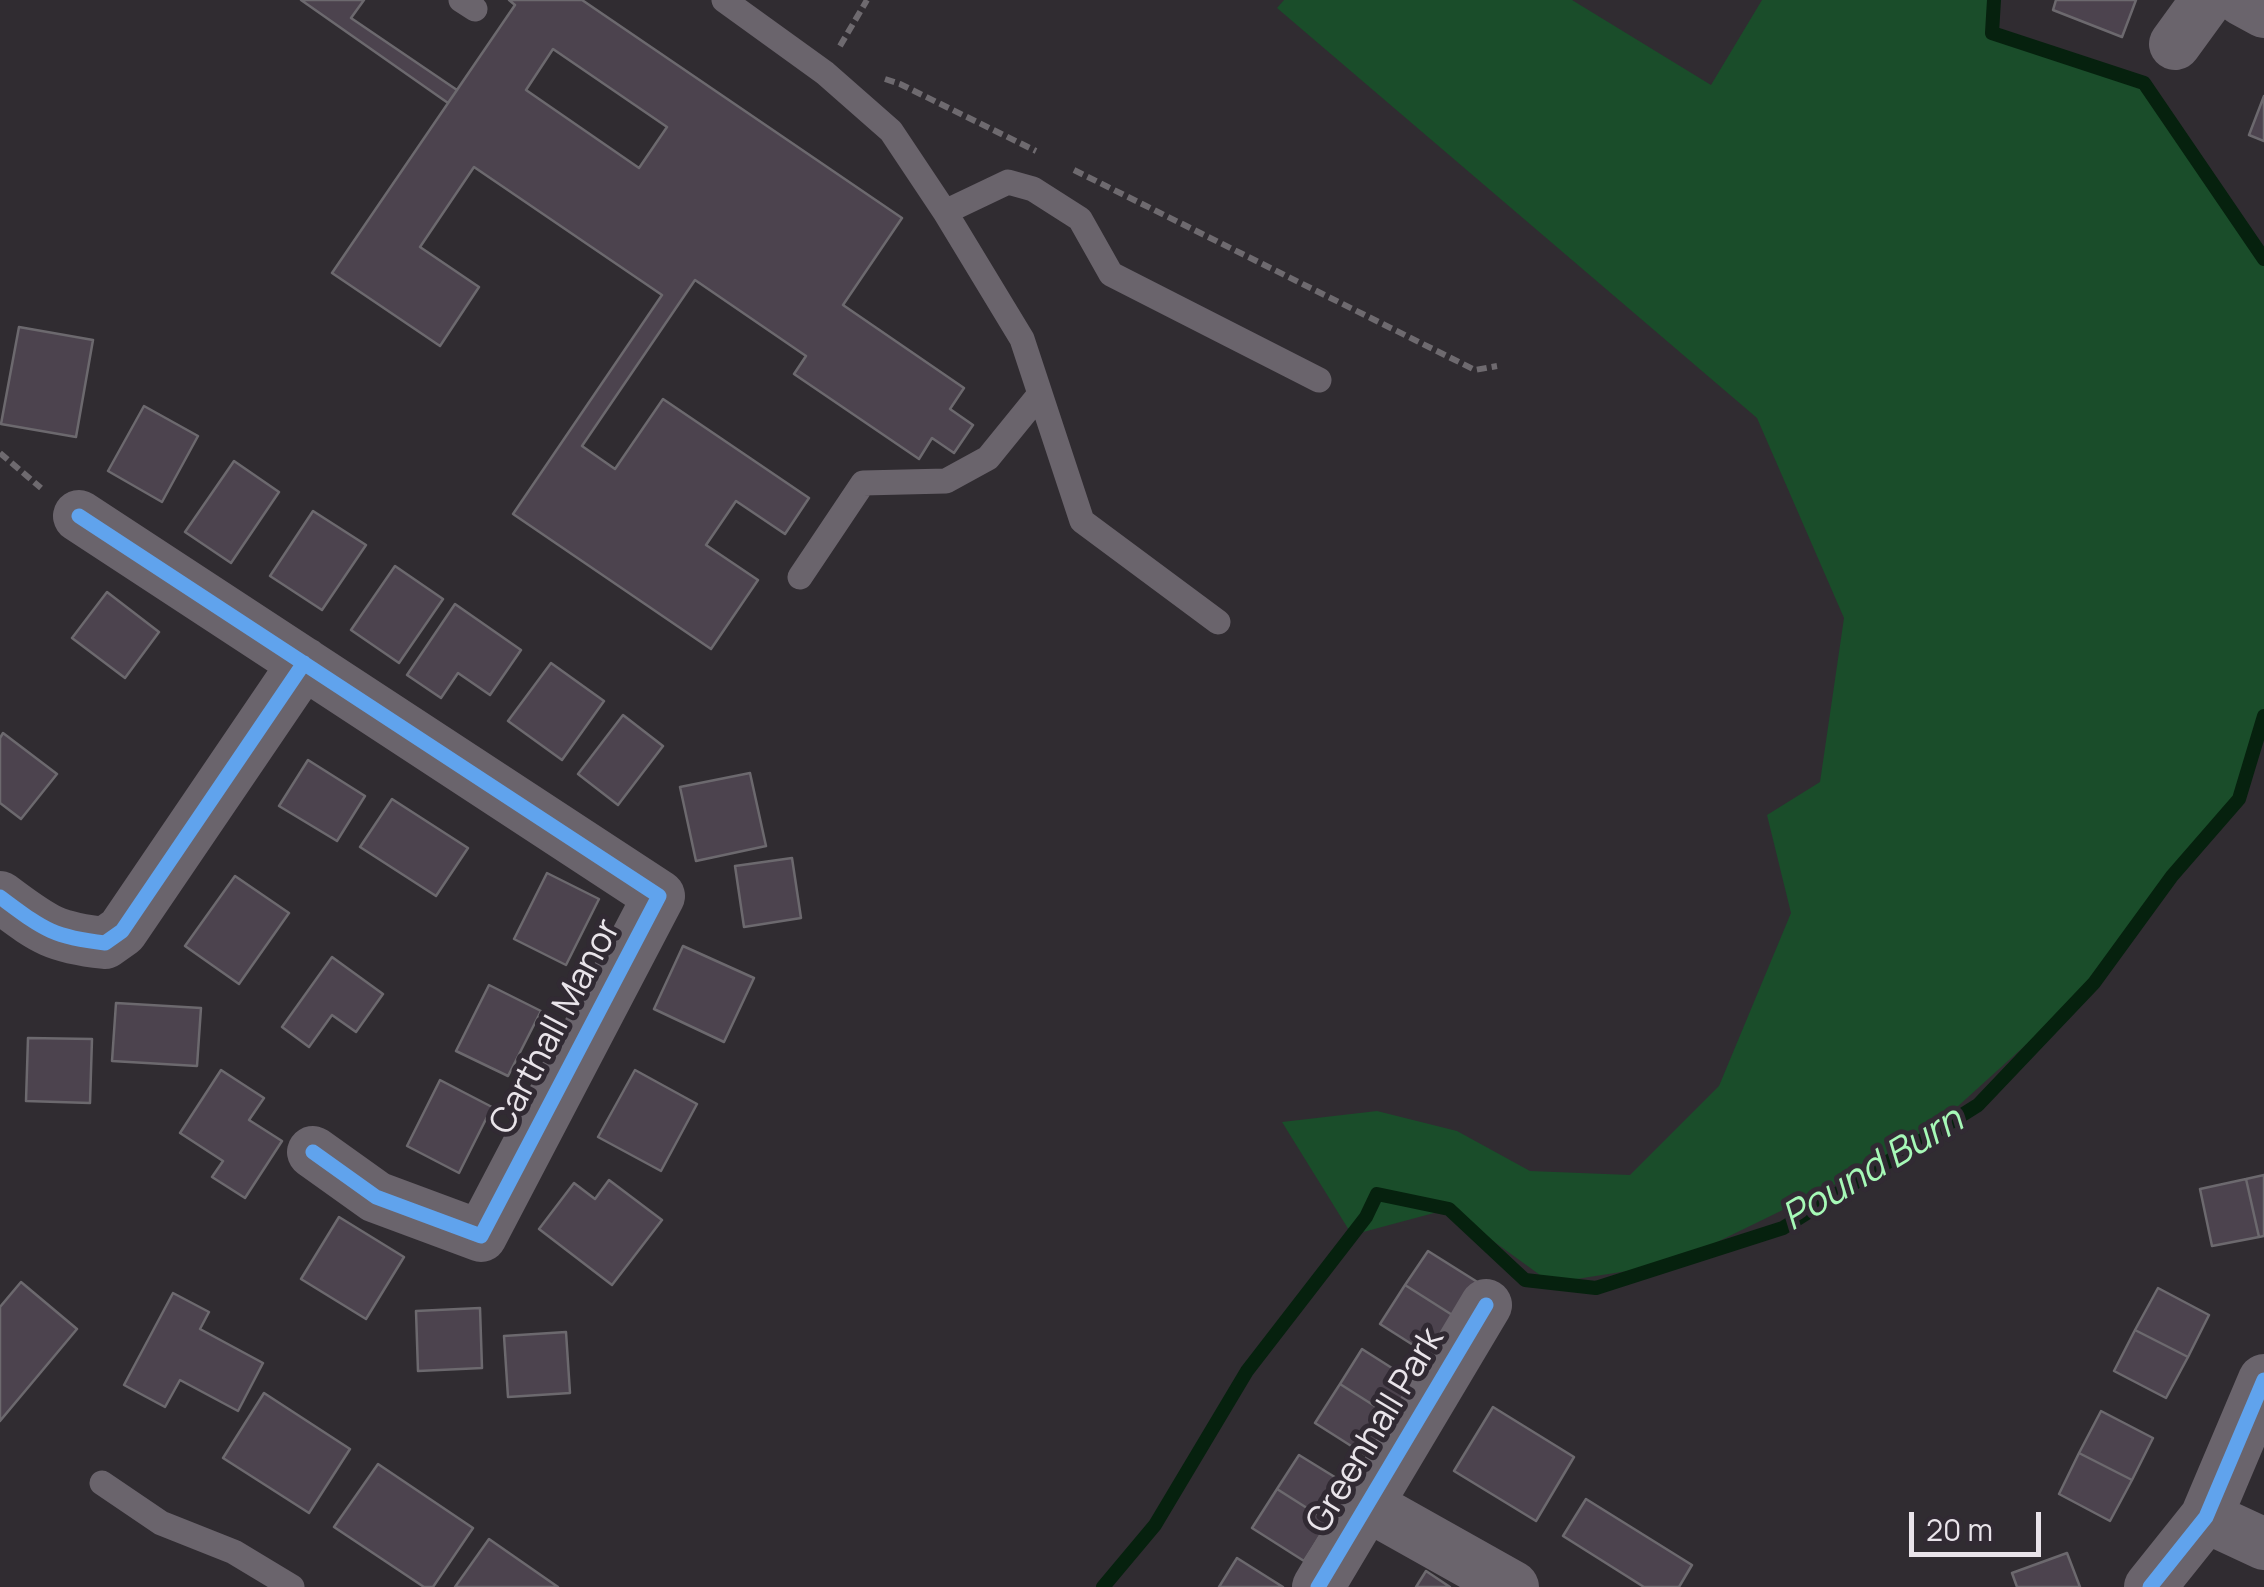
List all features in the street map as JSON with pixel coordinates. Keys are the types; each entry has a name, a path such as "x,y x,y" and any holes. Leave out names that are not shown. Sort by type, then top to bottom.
{"street":[{"path":"2175,44 2208,0"},
{"path":"2242,0 2264,12"},
{"name":"Carthall Manor","path":"79,516 659,896 482,1236 376,1197 313,1152"},
{"path":"0,897 42,928 64,938 105,943 122,932 304,663"},
{"name":"Greenhall Park","path":"1318,1587 1486,1306"},
{"path":"2150,1587 2206,1517 2264,1380"},
{"path":"1366,1505 1513,1587"},
{"path":"2206,1517 2264,1544"}],"lane":[{"path":"724,0 824,73 891,132 946,212 1022,339 1082,521 1218,622"},
{"path":"946,212 1008,182 1033,189 1080,219 1112,274 1318,380"},
{"path":"800,578 863,484 946,481 988,458 1040,394"},
{"path":"102,1483 161,1523 234,1552 292,1587"}],"path":[{"path":"849,30 868,0"},
{"path":"860,104 876,84 887,79 1040,153"},
{"path":"1057,162 1475,370 1497,366"}],"green space":[{"path":"1284,0 1572,0 1711,85 1762,0 1994,0 1992,34 2144,83 2264,256 2264,716 2239,799 2094,983 1914,1146 1672,1264 1551,1283 1449,1209 1352,1235 1282,1122 1377,1111 1457,1131 1530,1171 1630,1175 1719,1086 1791,913 1767,815 1820,782 1844,618 1757,418 1277,8"}],"building":[{"path":"301,0 364,0 351,18 457,90 448,103"},
{"path":"509,0 582,0 902,218 843,305 964,388 950,409 973,425 954,453 932,438 919,459 794,374 806,356 695,280 582,446 615,469 663,399 809,498 785,534 736,501 706,545 758,580 711,649 513,514 662,295 474,167 420,247 479,287 440,346 332,273 515,5","holes":["553,49 667,127 639,168 526,90"]},
{"path":"2056,0 2136,0 2122,37 2053,10"},
{"path":"2264,96 2264,141 2249,135"},
{"path":"19,327 93,340 76,437 1,424"},
{"path":"144,406 198,436 162,502 108,471"},
{"path":"234,461 279,492 231,563 185,532"},
{"path":"313,511 366,545 322,610 270,576"},
{"path":"395,566 443,599 399,663 351,630"},
{"path":"107,592 159,632 125,678 72,638"},
{"path":"455,604 521,650 490,695 458,673 441,698 407,675"},
{"path":"551,663 604,701 562,760 508,721"},
{"path":"623,715 663,746 618,805 578,774"},
{"path":"3,733 57,774 21,819 0,803"},
{"path":"308,760 365,796 337,841 279,806"},
{"path":"750,773 766,846 696,861 680,787"},
{"path":"392,799 468,848 436,896 360,847"},
{"path":"792,858 801,918 744,927 735,866"},
{"path":"547,873 599,899 566,965 514,939"},
{"path":"235,876 289,913 239,984 185,946"},
{"path":"683,946 754,978 724,1042 654,1009"},
{"path":"332,957 383,994 356,1032 332,1015 309,1047 282,1027"},
{"path":"489,985 541,1011 508,1076 456,1051"},
{"path":"116,1003 201,1008 197,1066 112,1061"},
{"path":"28,1038 92,1039 90,1103 26,1101"},
{"path":"221,1070 264,1098 249,1120 282,1141 245,1198 212,1177 223,1161 180,1133"},
{"path":"635,1070 697,1104 661,1171 598,1137"},
{"path":"440,1080 492,1107 459,1173 407,1146"},
{"path":"2264,1175 2264,1236 2259,1237 2246,1179"},
{"path":"2246,1179 2259,1237 2212,1246 2200,1189"},
{"path":"609,1180 662,1220 612,1285 539,1229 574,1183 595,1199"},
{"path":"339,1217 404,1257 366,1319 301,1279"},
{"path":"1428,1251 1479,1283 1457,1318 1405,1285"},
{"path":"21,1282 77,1329 0,1421 0,1307"},
{"path":"1405,1285 1457,1318 1432,1357 1380,1324"},
{"path":"2158,1288 2209,1315 2188,1357 2135,1330"},
{"path":"173,1293 209,1312 200,1329 263,1363 238,1411 180,1380 165,1407 124,1385"},
{"path":"480,1308 482,1368 418,1371 416,1311"},
{"path":"2135,1330 2188,1357 2166,1398 2114,1371"},
{"path":"566,1332 570,1393 508,1397 504,1336"},
{"path":"1362,1349 1414,1382 1392,1417 1340,1384"},
{"path":"1340,1384 1392,1417 1367,1456 1315,1423"},
{"path":"264,1393 350,1449 309,1513 223,1458"},
{"path":"1493,1407 1574,1457 1536,1521 1454,1471"},
{"path":"2101,1411 2153,1438 2132,1480 2079,1453"},
{"path":"2079,1453 2132,1480 2110,1521 2059,1494"},
{"path":"1299,1455 1351,1487 1329,1522 1277,1489"},
{"path":"378,1464 473,1528 433,1587 424,1587 334,1527"},
{"path":"1277,1489 1329,1522 1304,1561 1252,1528"},
{"path":"1586,1499 1692,1565 1679,1587 1644,1587 1563,1536"},
{"path":"489,1539 558,1587 455,1587"},
{"path":"2067,1553 2080,1587 2017,1587 2012,1573"},
{"path":"1237,1558 1283,1587 1219,1587"},
{"path":"1426,1571 1450,1587 1416,1587"}],"waterway":[{"name":"Pound Burn","path":"1994,0 1992,33 2144,83 2264,259"},
{"name":"Pound Burn","path":"1103,1587 1155,1525 1247,1371 1366,1217 1377,1194 1449,1209 1525,1280 1596,1288 1783,1228 1978,1105 2094,983 2172,876 2239,799 2264,716"}],"cycle path":[{"path":"79,516 659,896 481,1236 376,1197 313,1152"},
{"path":"0,897 37,924 72,938 105,943 122,931 304,663"},
{"path":"1318,1587 1486,1305"},
{"path":"2150,1587 2206,1517 2264,1380"}]}
